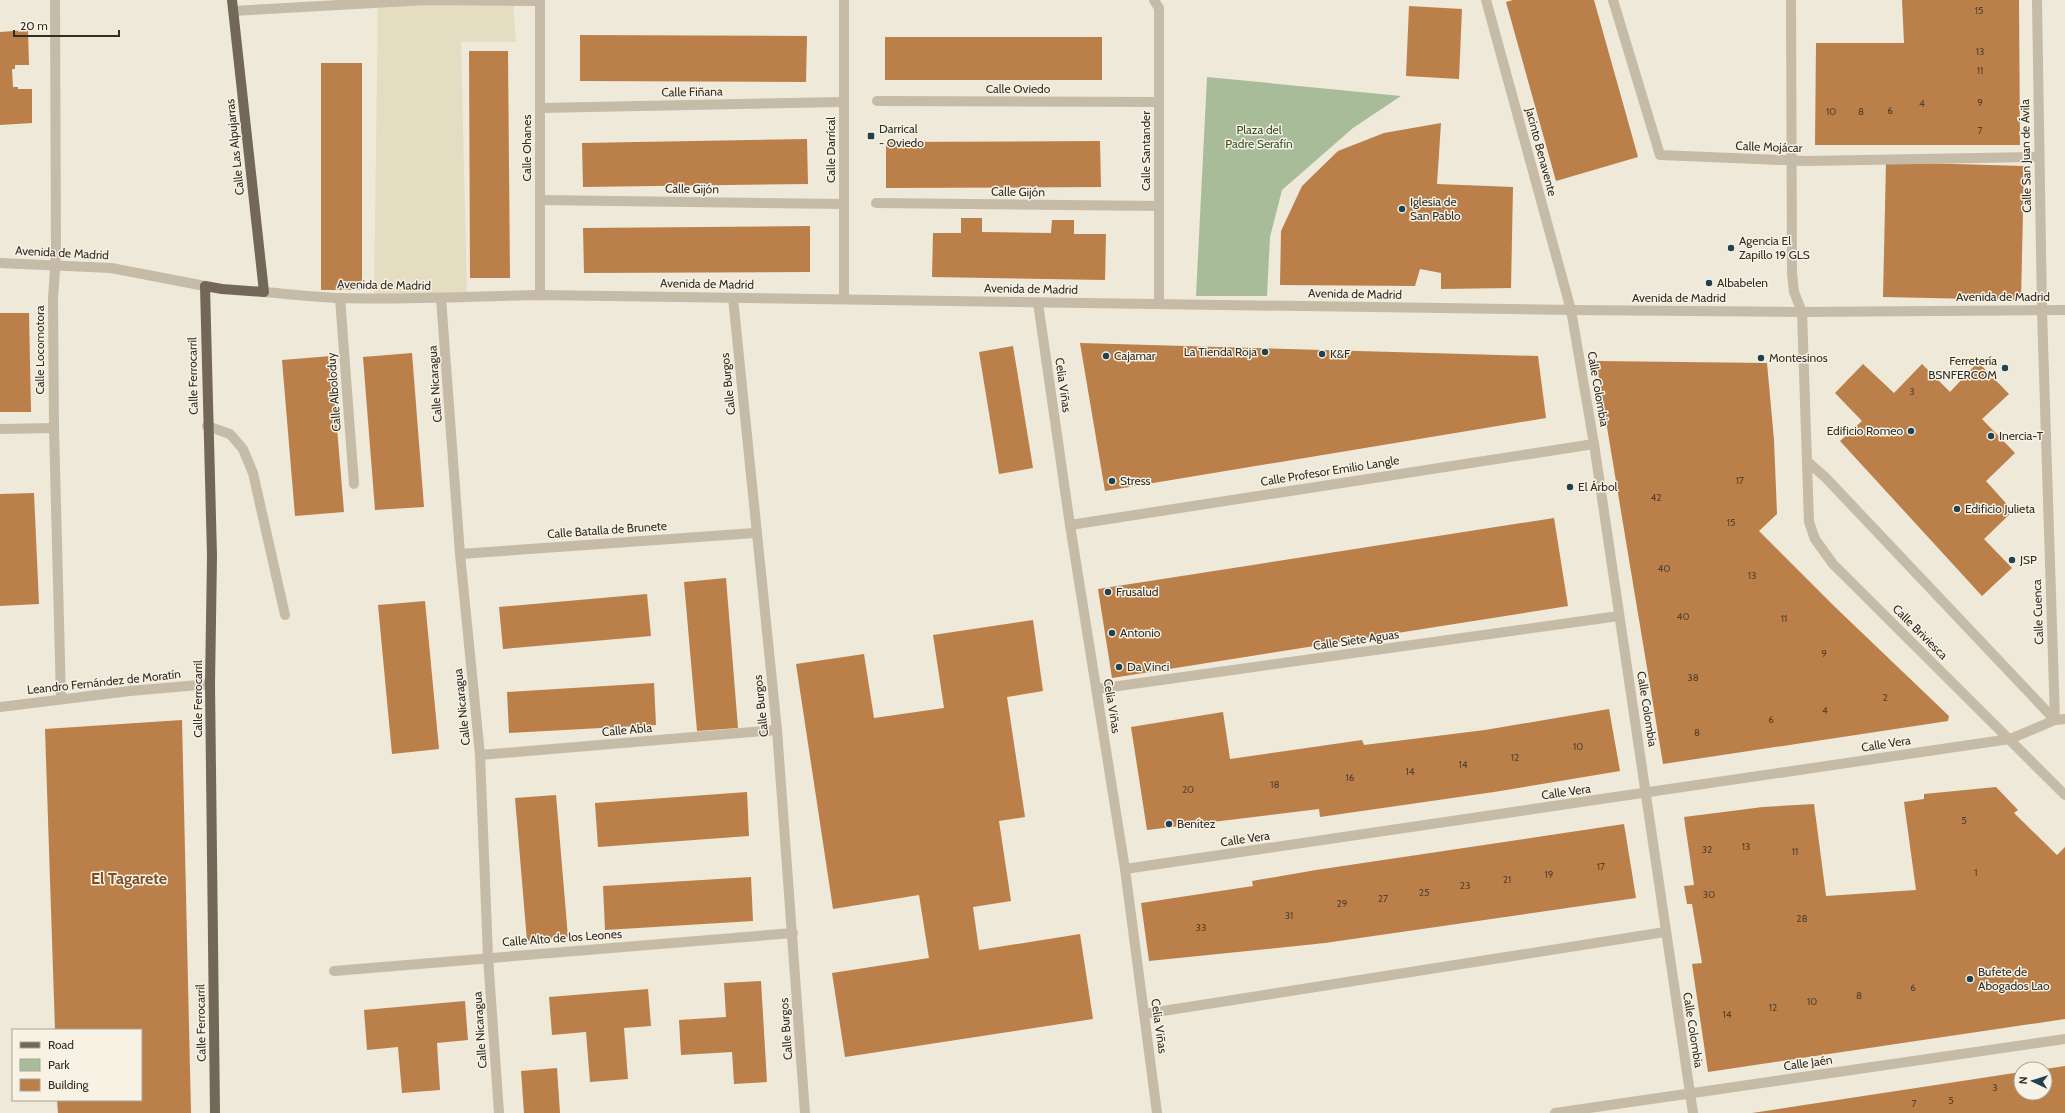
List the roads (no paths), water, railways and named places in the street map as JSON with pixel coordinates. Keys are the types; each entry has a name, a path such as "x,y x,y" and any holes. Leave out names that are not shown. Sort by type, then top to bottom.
{"main road":[{"name":"Calle Las Alpujarras","path":"232,0 264,292"},
{"name":"Avenida de Madrid","path":"204,286 264,292"},
{"name":"Calle Ferrocarril","path":"204,286 212,556 210,684 215,1113"}],"street":[{"name":"Calle Locomotora","path":"55,0 55,266 53,299 54,428 61,699"},
{"path":"233,11 427,0 540,0"},
{"name":"Calle Ohanes","path":"540,0 540,295"},
{"name":"Calle Darrícal","path":"844,0 844,300"},
{"name":"Calle Santander","path":"1154,0 1159,8 1159,304"},
{"name":"Jacinto Benavente","path":"1486,0 1571,310"},
{"name":"Calle Mojácar","path":"1612,0 1660,155 1791,160 2039,157"},
{"name":"Calle Briviesca","path":"1791,0 1792,274 1794,292 1802,312 1810,529 1820,548 1833,564 2065,795"},
{"name":"Calle San Juan de Ávila","path":"2038,0 2042,311"},
{"name":"Calle Oviedo","path":"876,101 1159,102"},
{"name":"Calle Fiñana","path":"540,108 844,102"},
{"name":"Calle Gijón","path":"540,200 844,204"},
{"name":"Calle Gijón","path":"876,203 1159,206"},
{"name":"Avenida de Madrid","path":"0,264 111,268 204,286"},
{"name":"Avenida de Madrid","path":"264,292 340,298 441,298 467,296 540,295 1571,310 1802,312 2065,310"},
{"name":"Calle Alboloduy","path":"340,298 354,484"},
{"name":"Calle Nicaragua","path":"441,298 460,554 480,755 488,957 500,1113"},
{"name":"Calle Burgos","path":"733,298 777,730 805,1113"},
{"name":"Celia Viñas","path":"1038,303 1070,525 1125,869 1157,1113"},
{"name":"Calle Colombia","path":"1571,310 1594,444 1647,794 1665,932 1693,1113"},
{"name":"Calle Cuenca","path":"2042,311 2060,719"},
{"path":"207,426 230,434 243,449 253,473 285,615"},
{"path":"0,429 54,428"},
{"name":"Calle Profesor Emilio Langle","path":"1070,525 1594,444"},
{"path":"1808,462 1826,478 2060,719 2010,739"},
{"name":"Calle Batalla de Brunete","path":"460,554 756,533"},
{"name":"Calle Siete Aguas","path":"1096,689 1619,616"},
{"name":"Leandro Fernández de Moratín","path":"0,707 61,699 210,684"},
{"name":"Calle Abla","path":"480,755 777,730"},
{"name":"Calle Vera","path":"1125,869 1647,794 2010,739"},
{"path":"1144,1014 1665,932"},
{"name":"Calle Alto de los Leones","path":"334,971 488,957 793,933"},
{"name":"Calle Jaén","path":"1555,1113 2065,1039"}],"place":[{"name":"Darrical - Oviedo","path":"871,136"},
{"name":"Iglesia de San Pablo","path":"1402,209"},
{"name":"Agencia El Zapillo 19 GLS","path":"1731,248"},
{"name":"Albabelen","path":"1709,283"},
{"name":"La Tienda Roja","path":"1265,352"},
{"name":"K&F","path":"1322,354"},
{"name":"Cajamar","path":"1106,356"},
{"name":"Montesinos","path":"1761,358"},
{"name":"Ferretería BSNFERCOM","path":"2005,368"},
{"name":"Edificio Romeo","path":"1911,431"},
{"name":"Inercia-T","path":"1991,436"},
{"name":"Stress","path":"1112,481"},
{"name":"El Árbol","path":"1570,487"},
{"name":"Edificio Julieta","path":"1957,509"},
{"name":"JSP","path":"2012,560"},
{"name":"Frusalud","path":"1108,592"},
{"name":"Antonio","path":"1112,633"},
{"name":"Da Vinci","path":"1119,667"},
{"name":"Benítez","path":"1169,824"},
{"name":"Bufete de Abogados Lao","path":"1970,979"}],"district":[{"name":"El Tagarete","path":"129,878"}],"park label":[{"name":"Plaza del Padre Serafín","path":"1259,137"}]}
